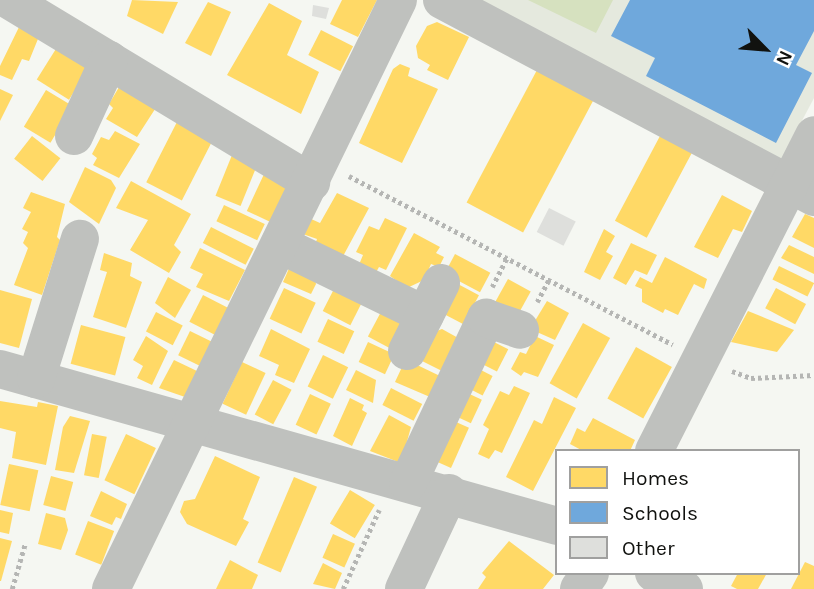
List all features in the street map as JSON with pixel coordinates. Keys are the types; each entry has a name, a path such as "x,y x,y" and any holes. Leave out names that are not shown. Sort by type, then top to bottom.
{"street":[{"path":"9,0 108,60 316,172"},
{"path":"111,589 194,425 398,0"},
{"path":"442,0 802,189"},
{"path":"74,136 108,60"},
{"path":"655,449 698,359 802,189 814,135"},
{"path":"36,379 80,239"},
{"path":"281,245 433,299 407,351"},
{"path":"401,481 486,318 520,330"},
{"path":"0,369 194,425 449,493 555,525"},
{"path":"404,589 449,493"},
{"path":"658,575 684,589"}],"path":[{"path":"316,172 698,359 751,378 814,375"},
{"path":"343,589 401,481"},
{"path":"12,589 25,544"}],"shaded area":[{"path":"474,0 814,0 814,98 779,164"}],"green space":[{"path":"528,0 613,0 596,33"}],"building: Homes":[{"path":"132,0 178,2 163,34 127,16"},
{"path":"342,0 377,0 358,37 330,24"},
{"path":"208,2 231,12 211,56 185,43"},
{"path":"269,3 302,21 287,55 319,72 301,114 227,75"},
{"path":"437,22 469,37 448,80 427,70 430,65 418,58 416,46 427,26"},
{"path":"20,25 40,34 29,61 22,59 12,80 0,75 0,66"},
{"path":"321,30 353,46 340,71 308,55"},
{"path":"59,44 91,64 69,100 37,80"},
{"path":"400,64 410,68 408,76 438,89 402,163 359,143 393,69"},
{"path":"537,70 594,100 523,232 467,202"},
{"path":"122,82 157,106 137,137 106,119 113,108 109,104"},
{"path":"0,89 13,95 0,121"},
{"path":"46,90 73,106 50,143 24,127"},
{"path":"178,120 214,138 182,201 146,182"},
{"path":"115,131 140,144 119,178 93,165 97,158 92,154 101,137 109,140"},
{"path":"32,136 60,158 43,181 14,159"},
{"path":"660,136 692,153 647,238 615,221"},
{"path":"232,155 257,165 241,206 216,196"},
{"path":"85,167 111,180 116,188 99,224 69,202"},
{"path":"265,172 289,183 270,222 247,211"},
{"path":"131,181 191,214 174,245 181,252 169,273 130,250 148,220 116,208"},
{"path":"31,192 65,204 57,237 60,240 42,295 14,285 28,248 23,243 28,232 22,229 31,212 23,208"},
{"path":"337,193 369,208 341,260 314,247 317,239 300,233 309,218 320,223"},
{"path":"722,195 752,211 742,232 733,229 718,258 694,247"},
{"path":"224,205 265,224 257,240 216,221"},
{"path":"805,214 814,218 814,248 792,237"},
{"path":"385,218 407,228 386,270 379,267 374,276 358,267 363,255 356,252 369,226 379,230"},
{"path":"211,227 254,249 246,265 203,243"},
{"path":"604,229 615,236 606,252 613,256 600,280 584,272"},
{"path":"414,233 440,247 436,253 444,257 439,267 431,264 424,280 407,288 390,276"},
{"path":"631,243 657,255 647,275 635,270 626,285 613,278"},
{"path":"789,245 814,257 814,274 781,258"},
{"path":"200,248 245,270 229,301 196,287 203,274 190,268"},
{"path":"104,253 132,263 130,276 142,282 126,328 93,317 107,272 100,270"},
{"path":"455,254 490,273 480,292 445,273"},
{"path":"665,257 707,279 704,289 694,284 678,315 665,309 663,313 642,302 642,289 635,286 640,277 652,283"},
{"path":"291,264 314,276 316,284 311,294 283,282"},
{"path":"779,266 814,283 807,297 772,279"},
{"path":"168,277 191,290 175,318 155,303"},
{"path":"508,279 531,292 518,315 495,303"},
{"path":"456,283 479,295 463,324 441,312"},
{"path":"335,287 363,301 350,325 323,311"},
{"path":"284,288 316,303 301,334 270,319"},
{"path":"776,288 806,304 795,324 765,308"},
{"path":"0,290 32,299 19,348 0,343"},
{"path":"203,295 229,308 215,335 189,322"},
{"path":"547,301 569,313 555,340 530,329"},
{"path":"382,310 405,322 391,349 368,336"},
{"path":"748,311 794,330 777,352 731,342"},
{"path":"156,312 183,326 173,345 146,332"},
{"path":"328,319 354,331 344,354 317,342"},
{"path":"583,323 610,338 577,398 550,383"},
{"path":"81,325 125,337 115,376 71,364"},
{"path":"271,329 310,349 294,383 275,375 279,365 259,356"},
{"path":"442,329 460,339 444,372 420,360 434,332"},
{"path":"190,331 212,342 201,366 178,355"},
{"path":"146,336 168,351 152,385 137,378 143,366 133,360"},
{"path":"535,336 554,345 538,377 524,372 521,376 511,369 520,352 526,354"},
{"path":"486,338 508,349 497,372 475,360"},
{"path":"368,342 394,354 385,374 359,362"},
{"path":"636,347 672,367 643,418 607,399"},
{"path":"323,355 348,367 333,399 308,386"},
{"path":"174,360 197,371 185,397 159,388"},
{"path":"242,362 266,373 246,415 223,404"},
{"path":"413,363 440,376 430,397 395,382 402,367"},
{"path":"473,366 493,376 483,396 463,386"},
{"path":"356,370 376,380 373,403 346,390"},
{"path":"273,380 292,390 273,424 255,414"},
{"path":"514,386 530,393 502,453 495,450 489,459 478,454 489,429 483,425 500,391 509,395"},
{"path":"391,388 422,404 414,421 382,405"},
{"path":"461,390 482,400 471,423 450,414"},
{"path":"310,394 331,404 316,435 296,425"},
{"path":"554,397 576,408 533,491 506,477 534,420 542,424"},
{"path":"350,398 364,405 362,410 367,413 352,446 333,436"},
{"path":"0,401 37,407 38,402 58,406 46,465 12,458 16,432 0,428"},
{"path":"389,415 411,427 401,463 370,451"},
{"path":"70,416 90,421 74,473 55,470 63,427"},
{"path":"447,418 469,428 451,468 429,458"},
{"path":"593,418 635,440 631,449 579,449 570,444 577,428 585,432"},
{"path":"92,434 107,437 99,478 84,475"},
{"path":"126,434 156,448 134,494 104,480"},
{"path":"215,456 260,477 243,519 249,522 236,546 187,524 180,512 184,501 195,499"},
{"path":"9,464 38,470 30,511 0,505"},
{"path":"51,476 73,482 65,511 43,505"},
{"path":"294,477 317,487 281,572 258,563"},
{"path":"350,490 375,505 355,538 330,523"},
{"path":"101,491 127,504 121,519 116,517 112,525 90,516"},
{"path":"0,510 13,513 9,534 0,532"},
{"path":"46,513 65,518 68,530 61,550 38,544"},
{"path":"88,521 114,531 101,565 75,555"},
{"path":"333,534 355,544 344,568 322,558"},
{"path":"0,538 12,541 1,581 0,581"},
{"path":"509,541 554,575 543,589 478,589 486,577 482,573"},
{"path":"230,560 258,575 252,589 216,589"},
{"path":"805,562 814,566 814,589 791,589"},
{"path":"323,563 342,573 335,589 313,584"},
{"path":"737,575 766,575 758,589 737,589 731,586"}],"building: Schools":[{"path":"630,0 814,0 814,31 796,65 812,73 776,143 646,76 655,58 611,36"}],"building: Other":[{"path":"313,5 329,8 326,19 312,16"},
{"path":"549,208 576,222 563,246 537,232"}]}
